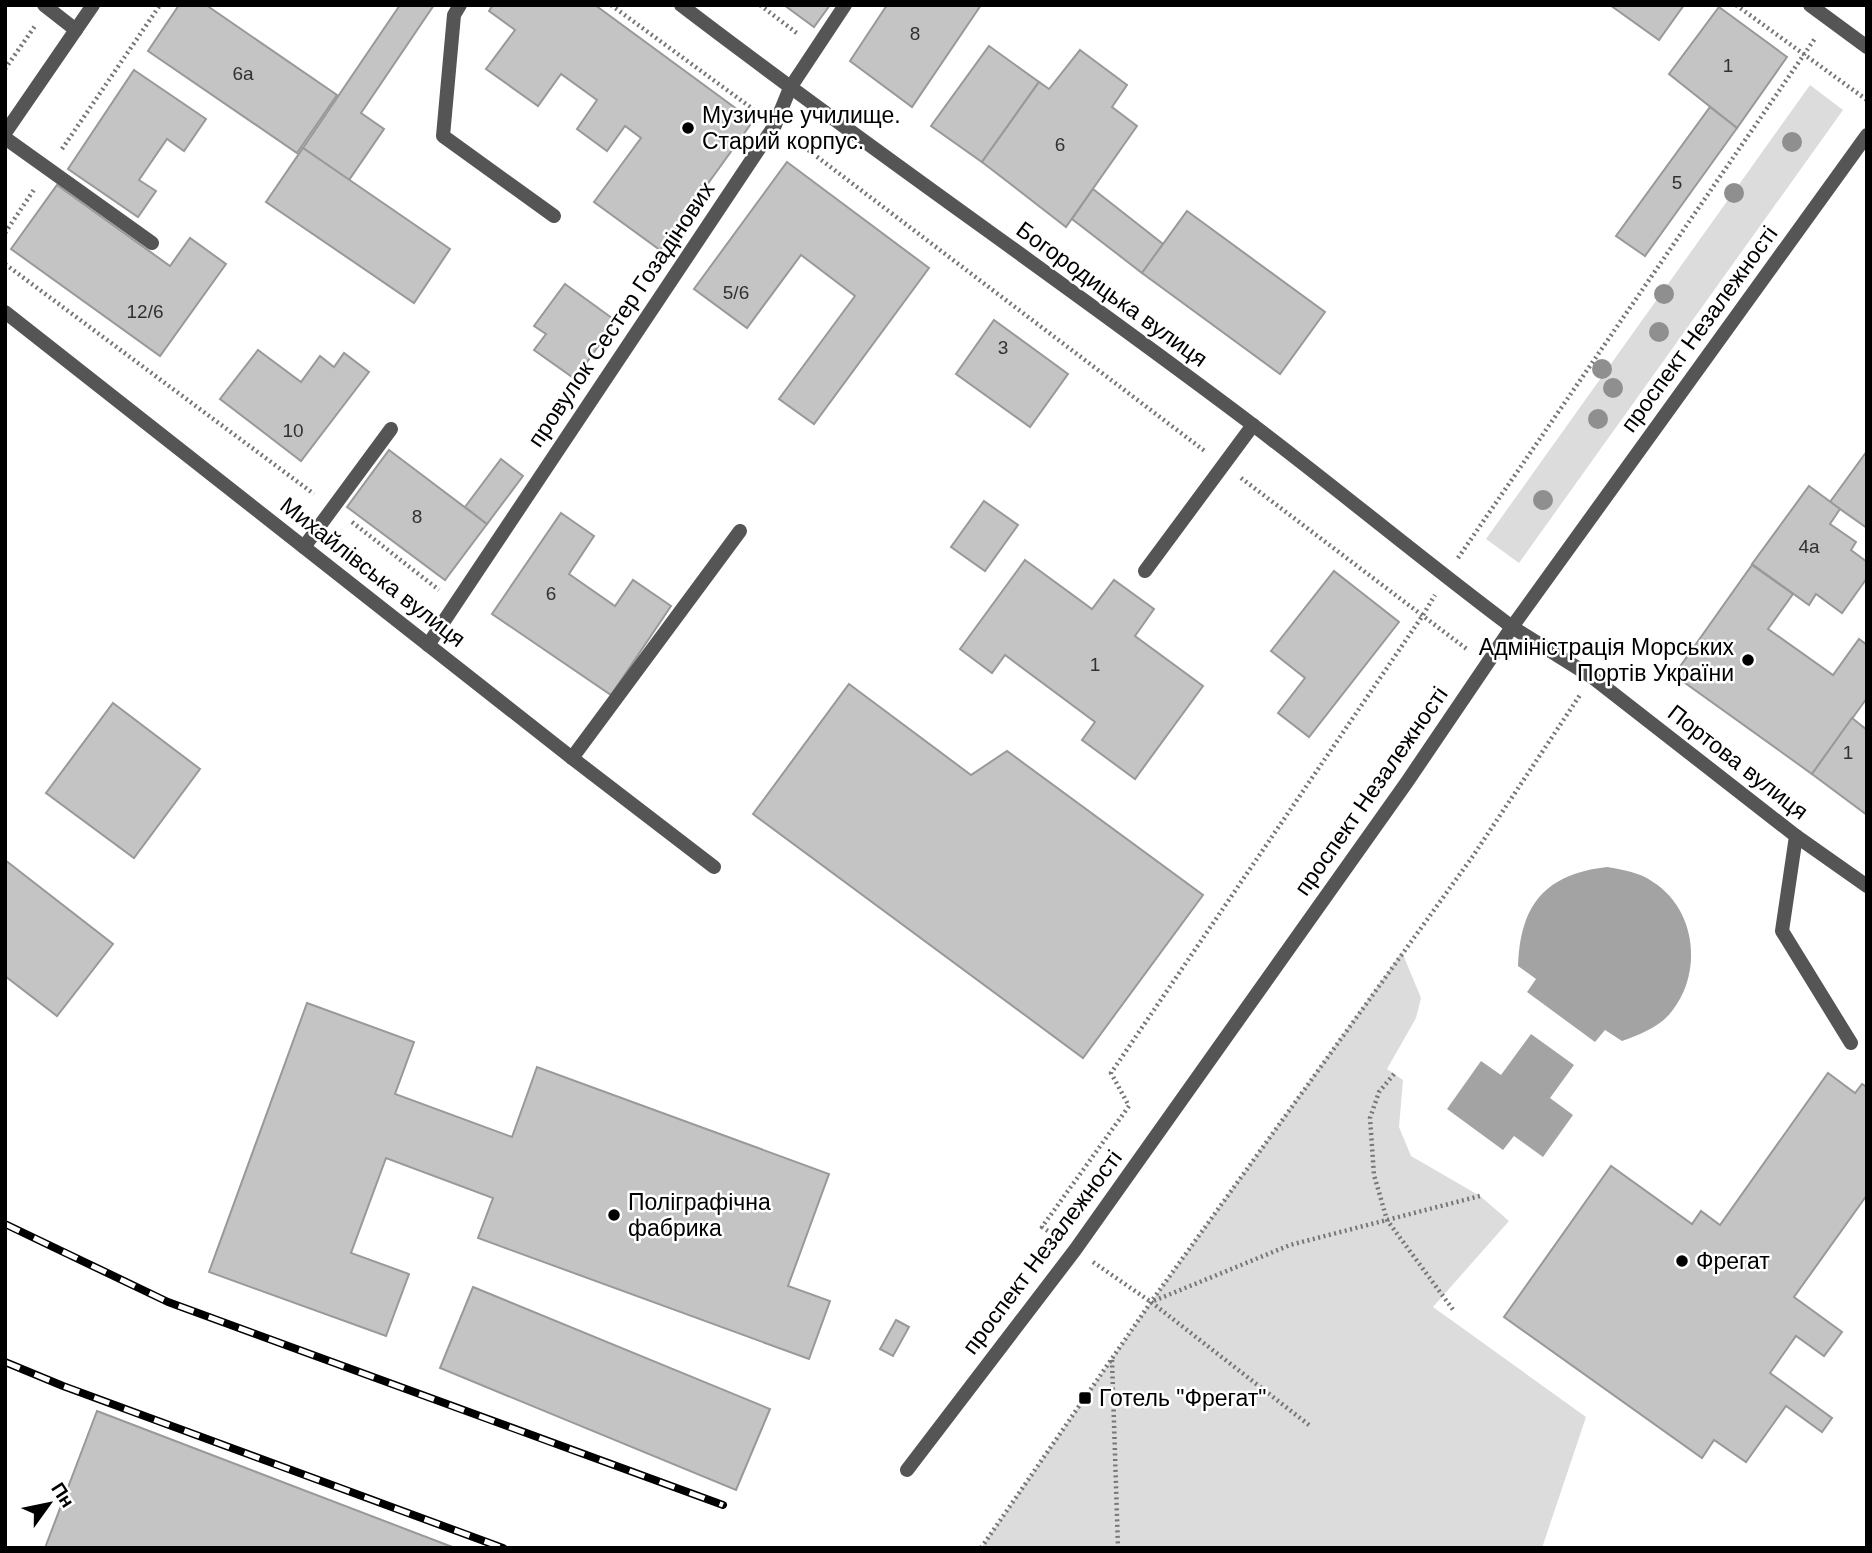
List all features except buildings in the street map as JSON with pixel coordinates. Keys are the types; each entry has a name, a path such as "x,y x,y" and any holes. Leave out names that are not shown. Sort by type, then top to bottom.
{"street":[{"path":"93,5 5,136 152,243"},
{"path":"460,5 454,15 443,136 554,216"},
{"name":"Богородицька вулиця","path":"681,5 790,88 1253,425 1444,577 1511,626"},
{"name":"провулок Сестер Гозадінових","path":"428,645 775,125 790,88 845,5"},
{"path":"1810,5 1867,47"},
{"path":"45,7 76,30"},
{"name":"проспект Незалежності","path":"907,1470 1075,1250 1407,782 1511,626 1867,135"},
{"name":"Михайлівська вулиця","path":"5,312 714,867"},
{"path":"1145,571 1253,425"},
{"path":"304,547 391,429"},
{"path":"572,758 740,531"},
{"name":"Портова вулиця","path":"1511,626 1592,677 1796,836 1867,886"},
{"path":"1796,836 1782,931 1851,1043"}],"path":[{"path":"5,233 160,5"},
{"path":"611,5 775,125 1486,664"},
{"path":"760,5 817,47"},
{"path":"1736,5 1867,100"},
{"path":"5,69 45,7"},
{"path":"1042,1227 1129,1106 1111,1073 1423,615 1444,577 1829,19"},
{"path":"5,264 457,603"},
{"path":"981,1548 1151,1302 1473,856 1592,677"},
{"path":"1394,1074 1379,1092 1370,1118 1374,1174 1387,1220 1454,1311"},
{"path":"1151,1302 1290,1245 1480,1196"},
{"path":"1151,1302 1309,1425"},
{"path":"1111,1359 1118,1548"}],"shaded area":[{"path":"1810,85 1843,110 1519,563 1486,539"},
{"path":"1607,867 1642,876 1667,894 1686,924 1691,960 1682,995 1662,1021 1643,1033 1622,1041 1605,1030 1595,1042 1527,992 1536,979 1518,966 1524,926 1540,896 1567,877"},
{"path":"1402,952 1421,998 1416,1018 1387,1069 1403,1080 1399,1127 1411,1156 1480,1196 1509,1221 1433,1307 1586,1417 1542,1548 981,1548 1151,1302"},
{"path":"1531,1034 1574,1065 1550,1098 1573,1115 1543,1157 1514,1136 1503,1150 1447,1109 1481,1061 1501,1075"}],"railway":[{"path":"5,1224 168,1302 723,1505"},
{"path":"5,1362 63,1386 503,1548"}],"place":[{"name":"Музичне училище. Старий корпус.","path":"688,128"},
{"name":"Адміністрація Морських Портів України","path":"1748,660"},
{"name":"Поліграфічна фабрика","path":"614,1215"},
{"name":"Фрегат","path":"1682,1261"},
{"name":"Готель \"Фрегат\"","path":"1085,1398"}]}
